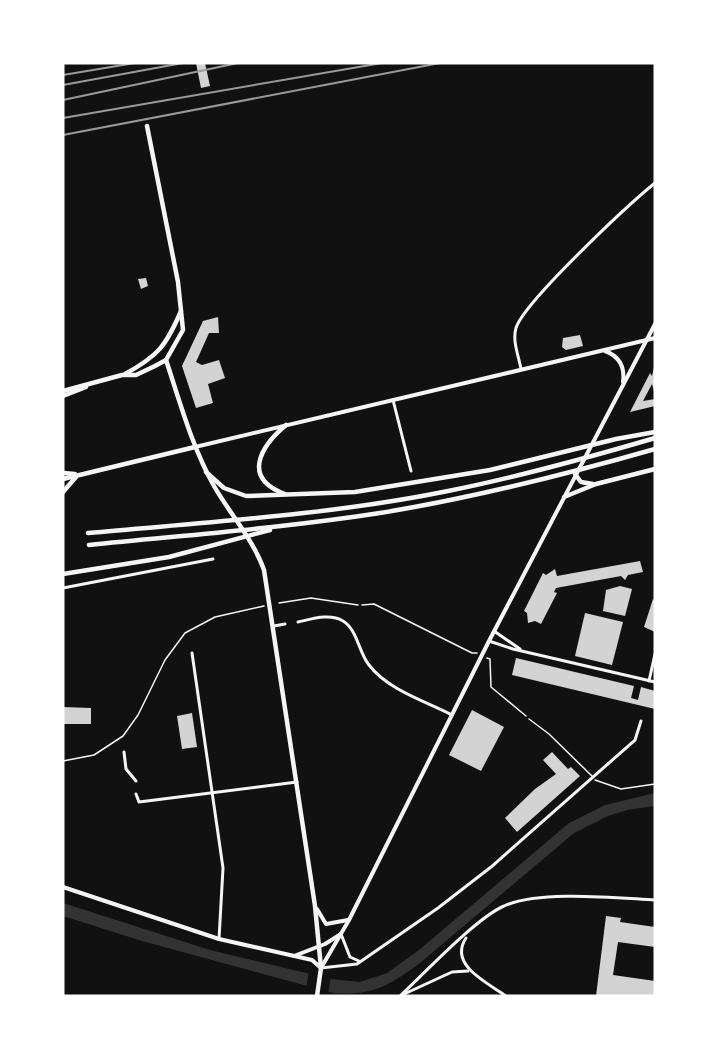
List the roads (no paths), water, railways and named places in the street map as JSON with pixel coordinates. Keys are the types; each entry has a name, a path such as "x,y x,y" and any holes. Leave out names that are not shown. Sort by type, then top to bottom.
{"main road":[{"path":"122,375 136,375 166,360 183,330 182,310 147,126"},
{"path":"63,391 122,375 147,362 163,348 182,310"},
{"path":"166,360 195,447 206,472 254,547 264,570 315,906 321,968 317,995"},
{"path":"63,396 97,382"},
{"path":"286,425 268,441 260,459 265,479 277,491 287,494"},
{"path":"206,472 224,488 237,494 344,493 390,488 490,470 616,439 655,432"},
{"path":"88,532 245,519 386,502 506,478 655,438"},
{"path":"63,479 195,447"},
{"path":"89,545 284,526 379,513 489,494 655,449"},
{"path":"564,497 596,484 655,469"},
{"path":"63,472 78,475"},
{"path":"575,474 581,482 596,484"},
{"path":"63,492 78,475"},
{"path":"63,574 169,557 284,526"}],"street":[{"path":"521,369 515,332 523,315 546,288 655,183"},
{"path":"321,968 349,920 494,631 655,324"},
{"path":"195,447 655,338"},
{"path":"604,350 614,355 621,365 623,384"},
{"path":"393,400 411,471"},
{"path":"63,588 213,559"},
{"path":"298,622 327,616 344,621 369,665 389,684 452,715"},
{"path":"274,626 285,624"},
{"path":"494,631 525,651"},
{"path":"489,641 655,682"},
{"path":"192,653 224,868 219,939"},
{"path":"649,681 655,654"},
{"path":"321,968 329,965 354,965 469,885 635,740 640,721"},
{"path":"124,752 126,769 136,781"},
{"path":"136,794 139,802 297,782"},
{"path":"63,887 219,939 315,962 321,968"},
{"path":"400,996 495,911 525,900 556,898 655,900"},
{"path":"315,906 326,924 349,920"},
{"path":"341,934 350,957 361,961"},
{"path":"294,956 341,934"},
{"path":"468,934 461,950 464,962 470,971 506,996"},
{"path":"400,996 452,972 470,971"}],"lane":[{"path":"279,603 311,598 358,605"},
{"path":"529,718 549,734 593,778"}],"railway":[{"path":"63,75 135,63"},
{"path":"63,85 183,63"},
{"path":"63,100 238,63"},
{"path":"63,118 382,63"},
{"path":"63,135 440,63"}]}
